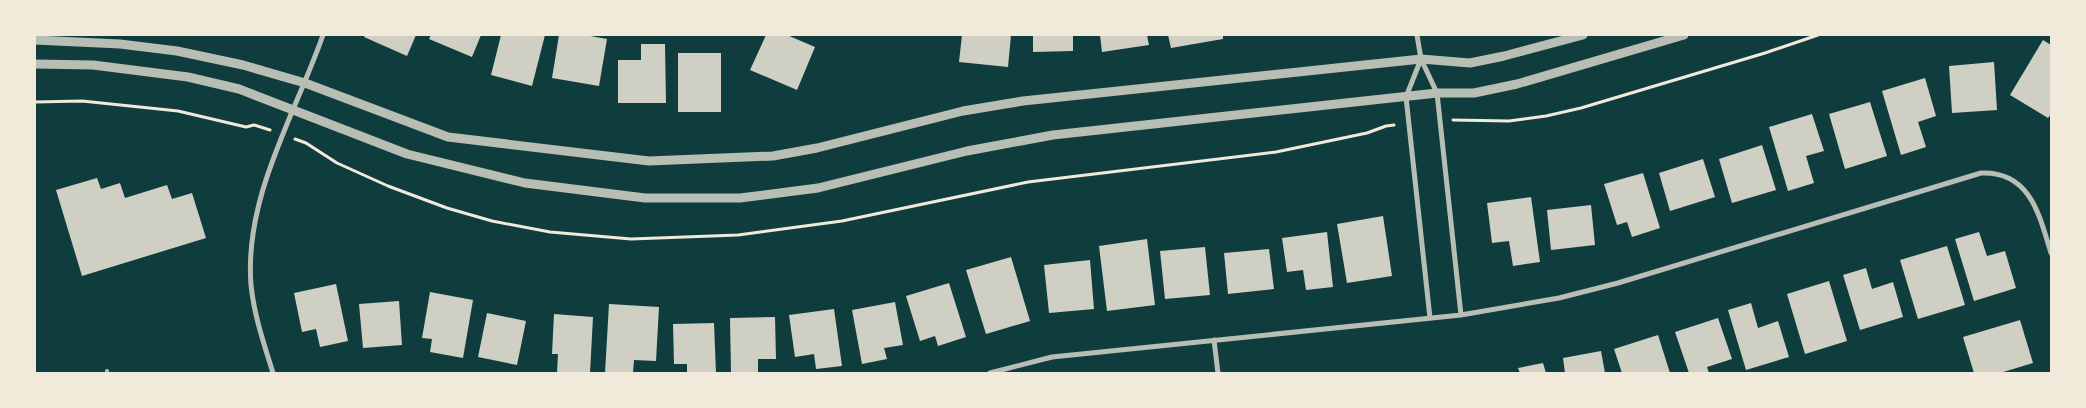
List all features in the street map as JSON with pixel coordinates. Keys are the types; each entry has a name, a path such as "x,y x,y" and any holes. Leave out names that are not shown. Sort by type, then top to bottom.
{"street":[{"path":"273,373 258,325 251,284 252,229 265,184 323,35"},
{"path":"1416,35 1421,59 1437,93 1460,315"},
{"path":"35,40 120,44 177,51 243,65 305,83 448,137 650,161 782,154 817,148 963,111 1023,101 1421,59 1470,63 1583,35"},
{"path":"35,64 93,65 188,77 239,89 407,154 525,183 644,198 740,198 818,188 967,151 1053,135 1437,93 1474,93 1517,84 1684,35"},
{"path":"1421,59 1406,97 1430,318"},
{"path":"990,373 1052,357 1460,315 1559,298 1618,283 1981,173 1996,172 2014,179 2032,199 2051,253"},
{"path":"1214,340 1218,373"}],"path":[{"path":"1456,120 1509,121 1546,116 1581,108 1765,53 1818,35"},
{"path":"35,102 82,101 178,112 246,127 254,125"}],"building":[{"path":"365,35 416,35 407,56 364,37"},
{"path":"431,35 481,35 472,57 429,39"},
{"path":"501,35 545,35 532,86 491,75"},
{"path":"559,35 585,35 607,39 599,86 552,78"},
{"path":"766,35 787,35 815,47 797,90 750,70"},
{"path":"962,35 1011,35 1008,67 959,62"},
{"path":"1033,35 1073,35 1073,51 1033,52"},
{"path":"1100,35 1147,35 1149,45 1102,52"},
{"path":"1168,35 1223,35 1223,39 1171,48"},
{"path":"2043,40 2051,45 2051,114 2048,118 2010,95"},
{"path":"641,44 665,44 666,103 618,103 618,60 641,60"},
{"path":"678,53 721,53 721,112 678,112"},
{"path":"1994,62 1997,110 1952,113 1949,66"},
{"path":"1925,78 1936,116 1918,122 1926,147 1901,155 1882,91"},
{"path":"1870,102 1887,156 1845,169 1829,114"},
{"path":"1812,114 1824,151 1806,156 1814,183 1788,191 1769,127"},
{"path":"1762,145 1776,190 1732,203 1719,159"},
{"path":"1703,159 1715,197 1670,211 1659,173"},
{"path":"1643,173 1660,228 1632,237 1627,222 1617,225 1604,184"},
{"path":"97,178 101,189 120,183 125,198 167,185 172,199 192,193 206,238 82,276 56,190"},
{"path":"1531,197 1540,262 1513,266 1509,241 1492,243 1487,203"},
{"path":"1591,205 1595,245 1551,250 1547,210"},
{"path":"1383,216 1392,276 1347,283 1337,224"},
{"path":"1327,232 1333,287 1306,290 1303,270 1287,272 1282,238"},
{"path":"1979,232 1987,256 2005,251 2016,288 1974,301 1955,239"},
{"path":"1147,239 1155,305 1107,311 1099,246"},
{"path":"1947,246 1965,305 1918,319 1900,260"},
{"path":"1205,247 1210,295 1165,299 1160,251"},
{"path":"1269,249 1274,289 1228,294 1224,253"},
{"path":"1011,257 1030,321 986,334 966,270"},
{"path":"1090,260 1094,309 1049,313 1044,265"},
{"path":"1866,268 1872,289 1893,282 1903,317 1860,330 1843,275"},
{"path":"1829,281 1847,341 1805,354 1787,294"},
{"path":"949,283 966,337 938,346 935,336 920,341 906,296"},
{"path":"336,284 348,341 320,347 316,329 302,332 294,293"},
{"path":"430,292 473,300 463,358 430,352 432,339 422,338"},
{"path":"399,301 402,345 363,348 359,304"},
{"path":"895,302 903,345 884,348 887,359 862,364 852,310"},
{"path":"1751,303 1758,328 1778,321 1789,357 1746,370 1728,310"},
{"path":"609,304 659,307 656,361 634,360 633,373 605,373"},
{"path":"834,309 842,366 816,369 814,354 795,357 789,315"},
{"path":"487,313 526,321 517,365 478,357"},
{"path":"554,314 593,317 590,373 557,373 558,354 552,354"},
{"path":"775,317 776,359 758,359 758,373 731,373 730,318"},
{"path":"1718,318 1732,359 1707,367 1709,373 1689,373 1675,332"},
{"path":"2020,320 2033,363 2000,373 1974,373 1963,337"},
{"path":"714,323 716,373 687,373 687,364 674,364 673,324"},
{"path":"1658,335 1670,373 1622,373 1614,349"},
{"path":"1601,351 1605,373 1565,373 1563,358"},
{"path":"1543,363 1546,373 1520,373 1518,368"}]}
